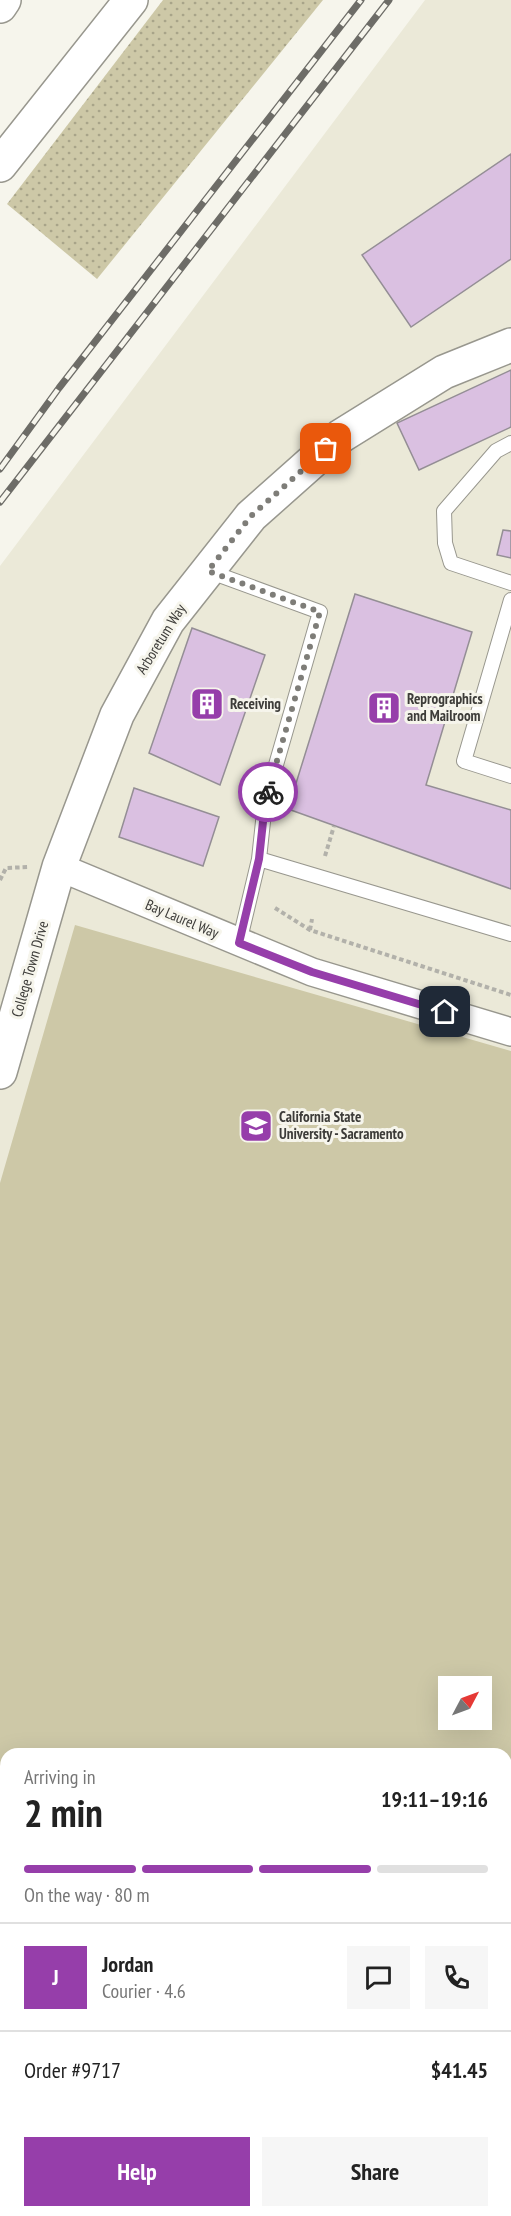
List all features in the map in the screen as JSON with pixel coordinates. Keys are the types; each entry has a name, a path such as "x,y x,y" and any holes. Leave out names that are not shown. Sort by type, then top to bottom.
{"street":[{"path":"0,6 4,0"},
{"path":"0,165 131,0"},
{"name":"Arboretum Way","path":"59,867 117,715 168,621 251,516 341,436 444,372 511,345"},
{"name":"Bay Laurel Way","path":"59,867 312,972 511,1032"},
{"name":"College Town Drive","path":"0,1072 59,867"}],"lane":[{"path":"511,443 496,451 444,511 445,543 451,563 511,583"},
{"path":"208,571 320,612 265,803 259,859 239,943"},
{"path":"511,600 464,761 511,776"},
{"path":"259,859 511,934"}],"path":[{"path":"324,860 334,826"},
{"path":"275,908 310,930 511,995"},
{"path":"310,930 312,920"}],"shaded area":[{"path":"163,0 323,0 97,279 7,204"},
{"name":"California State University - Sacramento","path":"425,0 511,0 511,1748 0,1748 0,566"},
{"path":"75,925 511,1051 511,1748 0,1748 0,1183"}],"building":[{"path":"511,154 511,259 411,327 362,255"},
{"path":"511,370 511,427 419,470 397,423"},
{"path":"503,530 511,531 511,558 497,555"},
{"name":"Reprographics and Mailroom","path":"355,594 472,632 426,785 511,810 511,889 288,809"},
{"name":"Receiving","path":"192,628 265,655 220,785 149,753"},
{"path":"134,788 219,817 203,866 119,837"}],"railway":[{"path":"0,469 59,388 361,0"},
{"path":"0,502 389,0"}],"way so far":[{"path":"268,792 320,612 208,571 251,516 326,449"}],"place":[{"name":"Receiving","path":"207,704"},
{"name":"Reprographics and Mailroom","path":"384,708"},
{"name":"California State University - Sacramento","path":"256,1126"}],"route":[{"path":"268,792 259,859 239,943 312,972 445,1012"}]}
